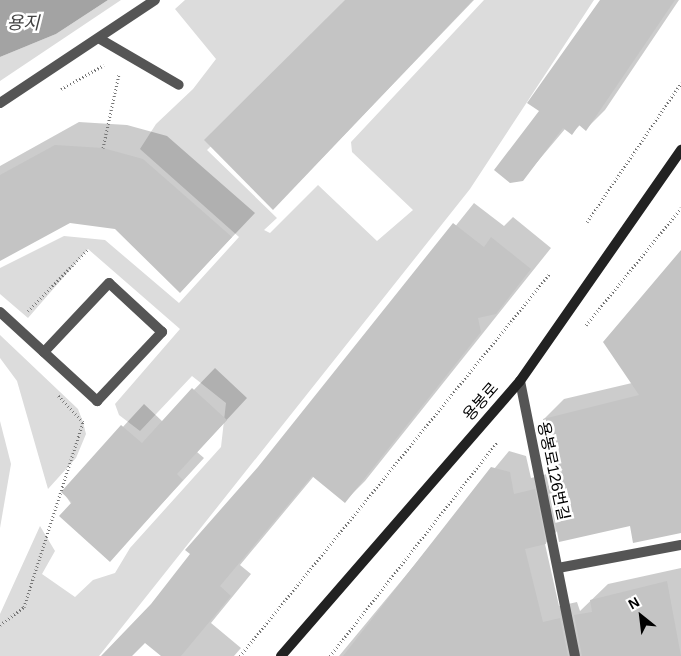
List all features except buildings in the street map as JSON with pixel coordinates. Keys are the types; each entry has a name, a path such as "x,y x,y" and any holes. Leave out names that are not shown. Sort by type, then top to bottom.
{"main road":[{"name":"용봉로","path":"281,656 520,381 681,150"}],"lane":[{"path":"0,103 100,39 155,0"},
{"path":"100,39 179,85"},
{"path":"0,312 97,401 162,332 109,283 44,352"},
{"name":"용봉로126번길","path":"520,381 575,656"},
{"path":"558,568 681,545"}],"path":[{"path":"103,148 124,54"},
{"path":"587,222 681,83"},
{"path":"14,324 88,249"},
{"path":"240,656 550,273"},
{"path":"0,625 24,607 83,422"}],"shaded area":[{"path":"108,0 121,0 0,81 0,57 56,34"},
{"path":"185,0 363,0 207,150 277,218 264,230 270,233 318,185 377,241 413,210 352,152 351,142 484,0 594,0 470,189 99,656 0,656 0,614 40,526 55,551 42,574 75,597 93,580 115,573 130,548 221,447 226,403 192,376 140,431 119,415 115,404 180,329 88,249 28,318 0,294 0,268 64,236 105,240 179,303 239,237 140,149 156,124 193,89 216,59 175,9"},
{"path":"0,335 78,409 83,422 86,434 76,458 48,489 17,381 0,358"},
{"path":"0,421 11,464 0,528"}],"water":[{"name":"용지","path":"0,0 108,0 56,34 0,57"}]}
